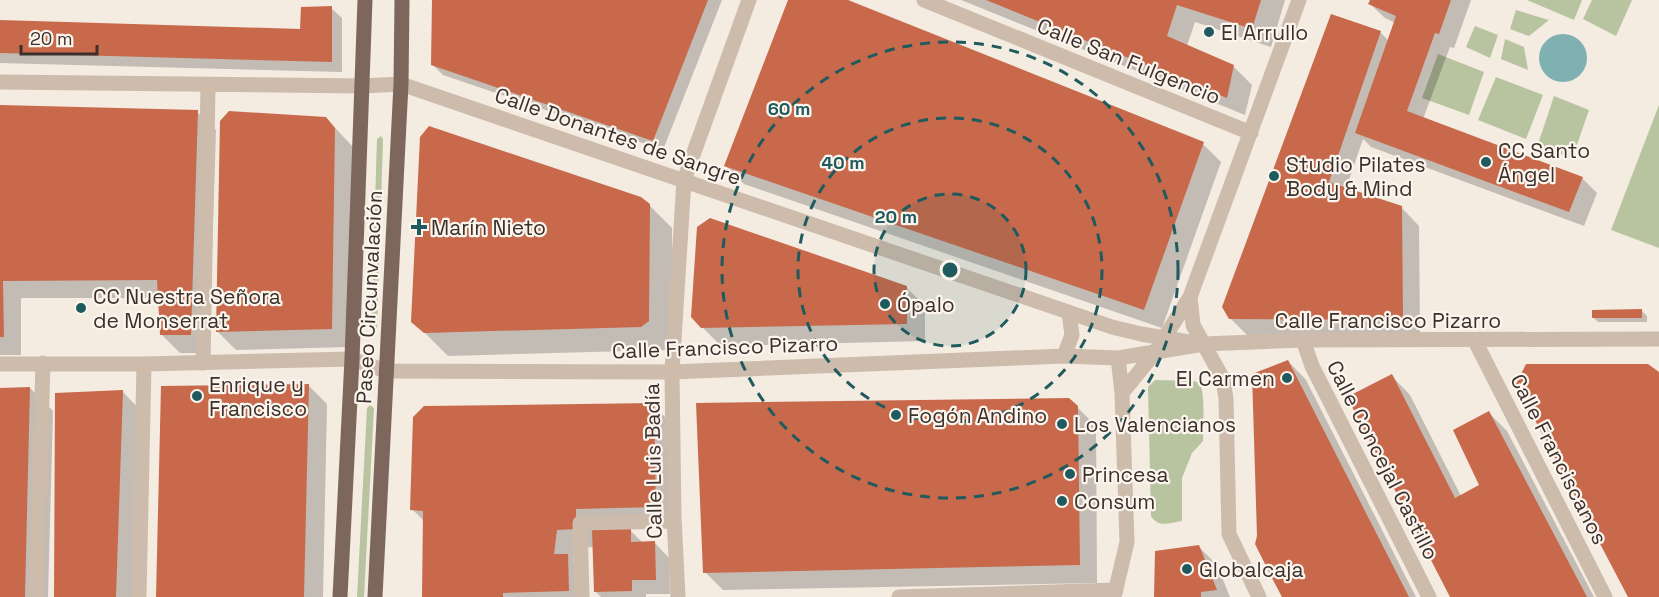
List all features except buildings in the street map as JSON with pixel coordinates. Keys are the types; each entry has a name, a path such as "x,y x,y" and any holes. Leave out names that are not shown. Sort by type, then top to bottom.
{"main road":[{"name":"Paseo Circunvalación","path":"340,597 352,359 365,0"},
{"name":"Paseo Circunvalación","path":"375,597 402,0"}],"street":[{"name":"Calle Luis Badía","path":"678,597 674,521 672,372 684,180 749,0"},
{"name":"Calle San Fulgencio","path":"924,0 1251,133"},
{"path":"1122,393 1160,345 1190,297 1299,0"},
{"name":"Calle Donantes de Sangre","path":"0,82 362,86 400,84 1119,329 1160,345"},
{"path":"203,363 208,85"},
{"path":"1190,297 1193,326 1223,379 1226,399 1229,534 1259,597"},
{"path":"1064,356 1072,335 1069,312"},
{"name":"Calle Francisco Pizarro","path":"352,359 386,371 672,372 1064,356 1118,358 1160,345 1303,340 1659,339"},
{"name":"Calle Concejal Castillo","path":"1303,340 1312,366 1429,597"},
{"name":"Calle Franciscanos","path":"1475,341 1605,597"},
{"path":"899,597 1115,594 1127,542 1122,393 1118,358"},
{"path":"0,364 144,364 352,359"},
{"path":"36,597 43,363"},
{"path":"140,597 144,364"},
{"path":"582,597 580,523 674,521"}],"green space":[{"path":"1527,0 1582,0 1574,20"},
{"path":"1592,0 1632,0 1616,36 1583,19"},
{"path":"1516,10 1549,20 1529,36 1510,29"},
{"path":"1475,26 1498,35 1490,58 1466,47"},
{"path":"1505,39 1524,47 1528,70 1501,59"},
{"path":"1438,54 1484,72 1469,115 1422,98"},
{"path":"1496,77 1543,95 1526,139 1478,120"},
{"path":"1554,96 1589,110 1572,159 1538,144"},
{"path":"1659,105 1659,248 1611,230"},
{"path":"381,136 383,139 377,330 374,333 371,330 377,139"},
{"path":"1155,380 1197,382 1201,387 1203,398 1203,441 1192,453 1182,478 1182,521 1169,523 1157,522 1151,516 1148,387"},
{"path":"370,405 374,408 364,597 357,597 367,408"}],"water":[{"path":"1558,34 1568,34 1580,41 1587,53 1587,63 1580,75 1568,82 1558,82 1543,71 1539,63 1539,53 1550,38"}],"place":[{"name":"El Arrullo","path":"1209,32"},
{"name":"CC Santo Ángel","path":"1486,162"},
{"name":"Studio Pilates Body & Mind","path":"1274,176"},
{"name":"Marín Nieto","path":"419,227"},
{"name":"Ópalo","path":"885,304"},
{"name":"CC Nuestra Señora de Monserrat","path":"81,308"},
{"name":"El Carmen","path":"1287,378"},
{"name":"Enrique y Francisco","path":"197,396"},
{"name":"Fogón Andino","path":"896,415"},
{"name":"Los Valencianos","path":"1062,424"},
{"name":"Princesa","path":"1070,474"},
{"name":"Consum","path":"1062,501"},
{"name":"Globalcaja","path":"1187,569"}]}
